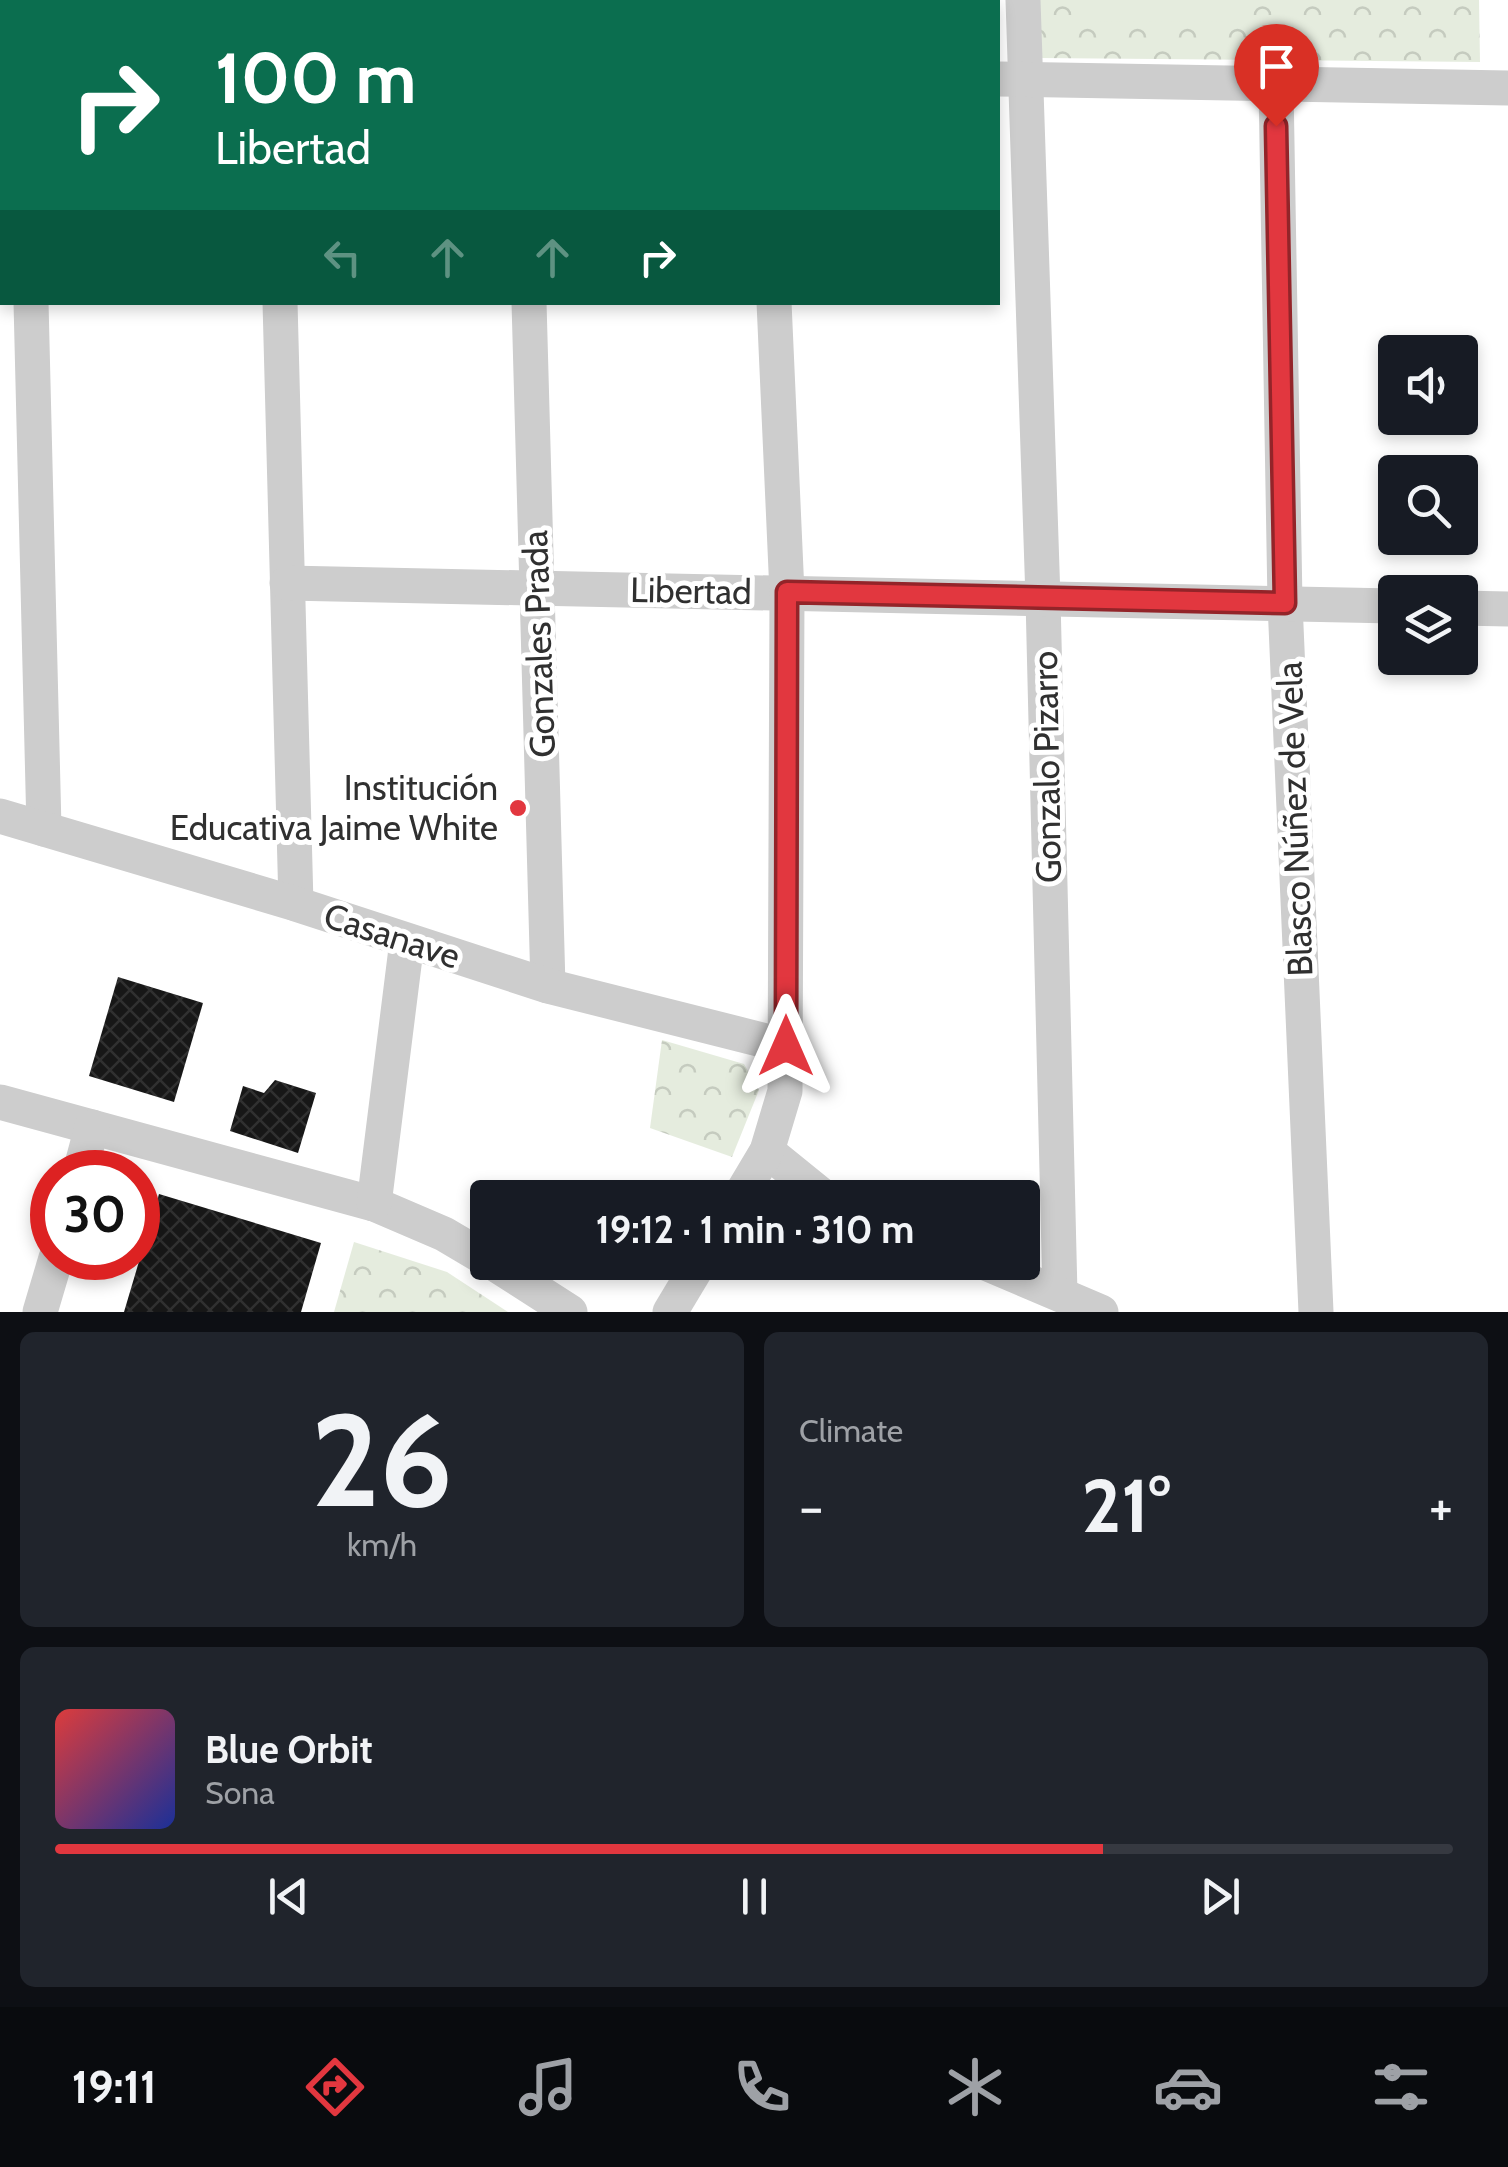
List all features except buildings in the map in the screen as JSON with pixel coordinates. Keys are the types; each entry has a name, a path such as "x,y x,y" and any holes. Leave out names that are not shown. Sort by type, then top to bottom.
{"street":[{"name":"Gonzalo Pizarro","path":"1023,0 1011,79 1043,598 1060,1294"},
{"path":"1011,79 1508,88"},
{"name":"Blasco Núñez de Vela","path":"1276,86 1285,603 1316,1312"},
{"path":"31,305 44,828"},
{"path":"280,305 296,904"},
{"name":"Gonzales Prada","path":"530,305 548,986"},
{"path":"750,1180 767,1151 785,1091 787,592 774,305"},
{"name":"Libertad","path":"287,583 1378,606"},
{"path":"1478,608 1508,609"},
{"name":"Casanave","path":"0,816 296,904 548,986 786,1046"},
{"path":"374,1204 406,941"},
{"path":"0,1102 374,1204 470,1249"},
{"path":"86,1150 92,1127"},
{"path":"767,1151 803,1180"},
{"path":"40,1312 49,1280"},
{"path":"520,1280 570,1312"},
{"path":"670,1312 689,1280"},
{"path":"1026,1280 1101,1312"}],"green space":[{"path":"1038,0 1479,0 1480,62 1039,58"},
{"path":"1090,0 1239,0 1239,22 1090,21"},
{"path":"662,1040 744,1064 759,1090 732,1157 650,1128"},
{"path":"354,1242 447,1272 508,1312 334,1312"}],"place":[{"name":"Institución Educativa Jaime White","path":"518,808"}],"route":[{"path":"786,1046 787,592 1285,603 1276,126"}]}
